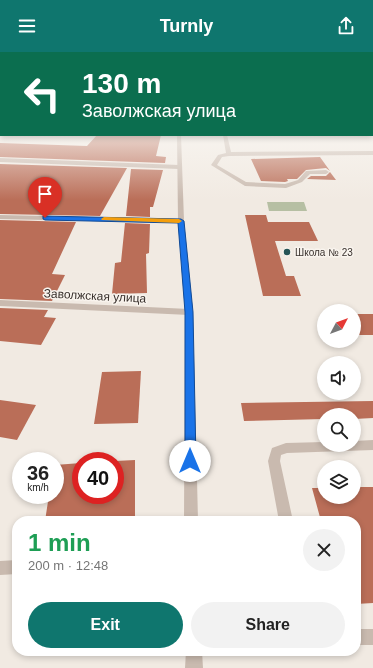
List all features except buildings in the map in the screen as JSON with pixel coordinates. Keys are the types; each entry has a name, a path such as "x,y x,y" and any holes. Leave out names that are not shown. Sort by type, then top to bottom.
{"street":[{"path":"179,143 181,221 189,312 191,516"},
{"path":"227,143 229,154"},
{"path":"326,172 308,172 300,181 286,186 245,184 214,165 220,156 229,154 373,153"},
{"path":"0,160 179,167"},
{"path":"0,216 181,221"},
{"name":"Заволжская улица","path":"0,303 189,312"},
{"path":"285,516 274,460 276,452 286,448 373,445"},
{"path":"0,568 12,567"},
{"path":"361,637 373,636"},
{"path":"194,656 194,668"}],"green space":[{"path":"267,202 304,202 307,211 269,211"}],"slow traffic":[{"path":"104,219 179,221"}],"place":[{"name":"Школа № 23","path":"287,252"}],"route":[{"path":"45,218 181,221 189,312 190,461"}]}
